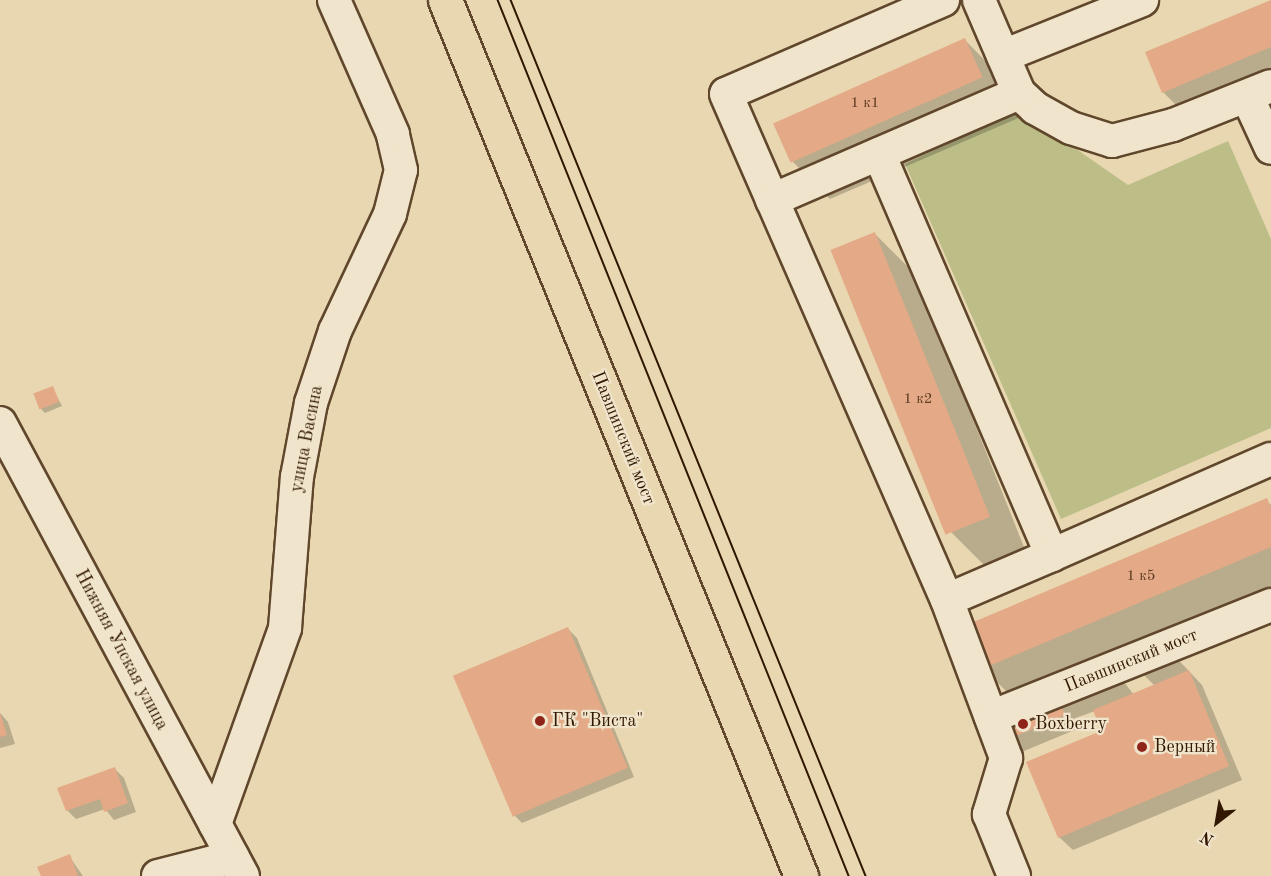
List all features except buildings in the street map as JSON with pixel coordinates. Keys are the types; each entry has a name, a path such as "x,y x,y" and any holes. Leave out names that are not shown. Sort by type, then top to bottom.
{"main road":[{"name":"Павшинский мост","path":"445,0 801,876"}],"street":[{"name":"улица Васина","path":"215,824 285,628 297,477 311,403 335,331 390,214 401,170 393,134 334,0"},
{"path":"943,0 726,94 947,600 991,717 1006,758 989,814 1014,876"},
{"path":"979,0 1019,93 1035,108 1071,128 1112,141 1173,124 1259,91 1271,148"},
{"path":"1004,56 1142,0"},
{"path":"772,200 1019,93"},
{"path":"879,154 1052,555"},
{"name":"Нижняя Упская улица","path":"0,423 238,867"},
{"path":"947,600 1271,459"},
{"name":"Павшинский мост","path":"991,717 1271,605"},
{"path":"158,876 238,867"}],"green space":[{"path":"1020,110 1128,185 1228,141 1271,239 1271,428 1061,519 905,164"}],"tram line":[{"path":"498,0 849,876"},
{"path":"511,0 866,876"}],"place":[{"name":"ГК \"Виста\"","path":"540,721"},
{"name":"Boxberry","path":"1023,724"},
{"name":"Верный","path":"1142,747"}]}
